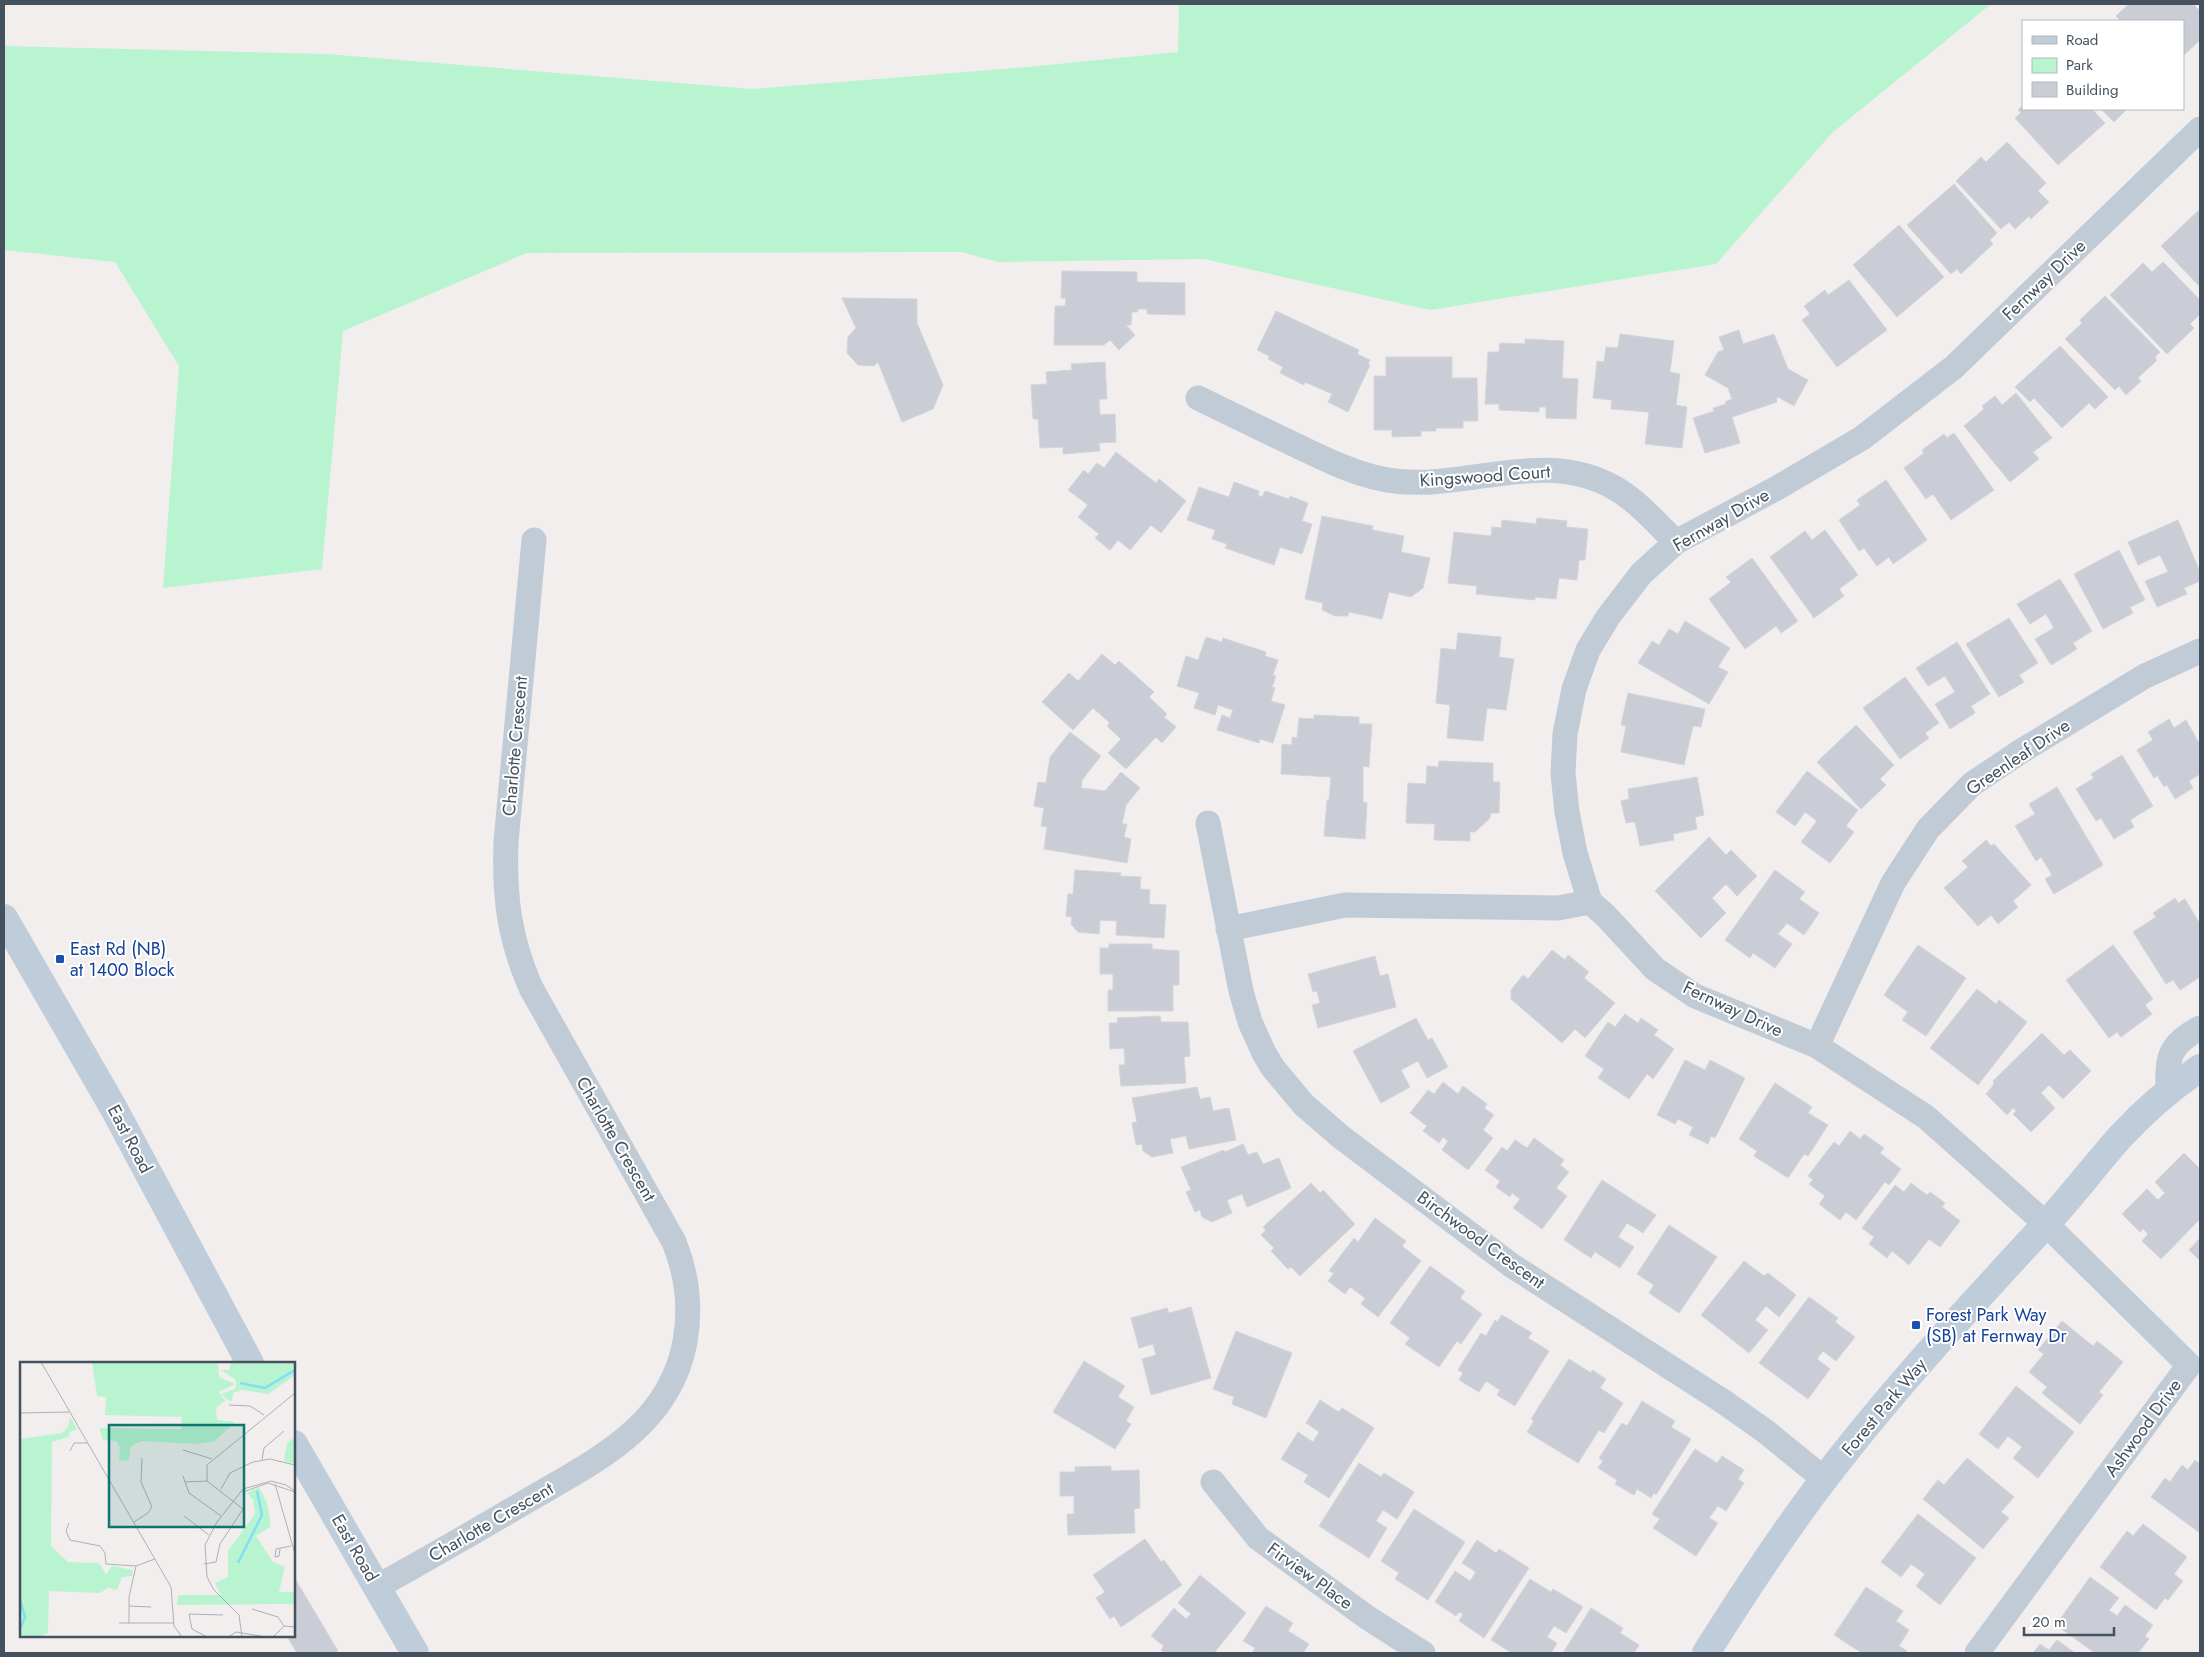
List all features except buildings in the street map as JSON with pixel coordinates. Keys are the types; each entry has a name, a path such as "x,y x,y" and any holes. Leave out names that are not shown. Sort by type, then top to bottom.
{"street":[{"name":"Fernway Drive","path":"2046,1224 1926,1117 1817,1046 1695,996 1655,969 1605,915 1590,902 1574,853 1567,812 1563,773 1565,734 1574,689 1588,650 1608,617 1641,574 1676,542 1777,488 1862,438 1954,366 2200,129"},
{"name":"Kingswood Court","path":"1198,398 1346,469 1384,479 1444,482 1515,470 1544,469 1592,476 1615,488 1640,508 1676,542"},
{"name":"Charlotte Crescent","path":"377,1587 557,1483 624,1441 646,1420 669,1389 682,1355 687,1328 688,1305 684,1270 674,1242 531,988 521,966 509,923 505,882 506,842 534,540"},
{"name":"Greenleaf Drive","path":"1817,1046 1893,883 1928,829 1972,784 2022,750 2145,676 2200,651"},
{"name":"Birchwood Crescent","path":"1208,823 1245,1007 1256,1038 1284,1082 1315,1116 1512,1265 1724,1402 1824,1479"},
{"path":"1228,929 1345,905 1558,908 1590,902"},
{"name":"East Road","path":"4,918 113,1107 249,1362"},
{"path":"2168,1093 2172,1049 2179,1041 2200,1028"},
{"name":"Forest Park Way","path":"1706,1653 1748,1587 1824,1479 1923,1360 2046,1224 2122,1135 2168,1093 2200,1068"},
{"name":"Ashwood Drive","path":"1976,1653 2189,1365 2046,1224"},
{"name":"East Road","path":"295,1446 415,1653"},
{"name":"Firview Place","path":"1214,1482 1258,1538 1368,1618 1423,1653"}],"green space":[{"path":"1179,4 1991,4 1833,132 1716,264 1430,310 1204,259 998,262 961,252 527,253 343,331 322,569 163,588 179,366 115,262 4,250 4,46 327,54 752,89 1028,67 1178,52"}],"place":[{"name":"East Rd (NB) at 1400 Block","path":"60,959"},
{"name":"Forest Park Way (SB) at Fernway Dr","path":"1916,1325"}]}
